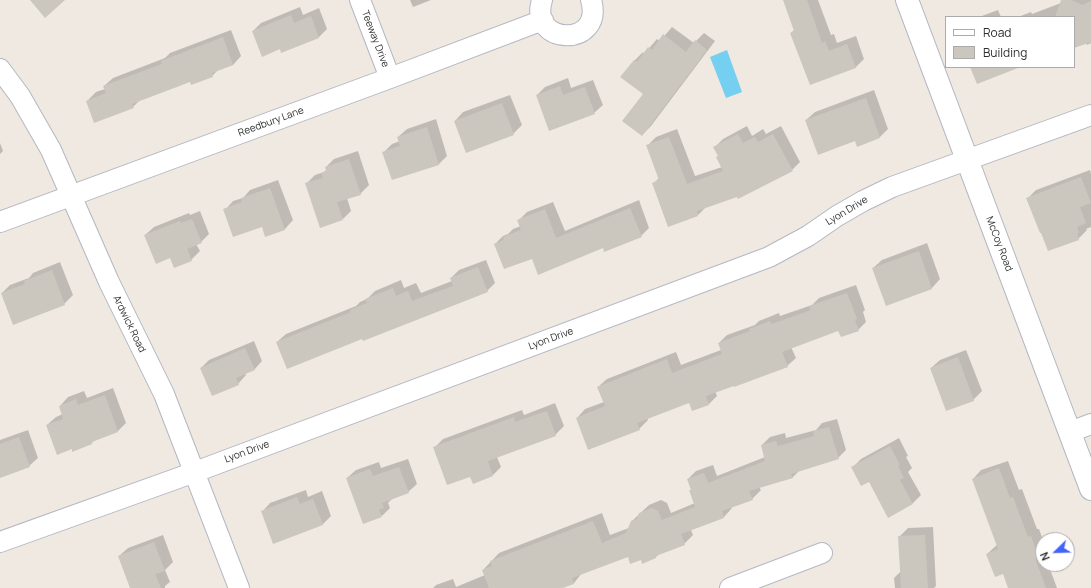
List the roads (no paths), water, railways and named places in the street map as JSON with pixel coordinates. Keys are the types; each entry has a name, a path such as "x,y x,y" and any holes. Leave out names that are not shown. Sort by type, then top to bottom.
{"main road":[{"name":"McCoy Road","path":"906,0 1091,489"}],"street":[{"name":"Teeway Drive","path":"360,0 390,78"},
{"path":"542,0 540,10 542,20 551,31 558,35 567,36 575,35 583,31 589,24 593,6 591,0"},
{"name":"Reedbury Lane","path":"0,222 390,78 542,20"},
{"name":"Ardwick Road","path":"0,69 20,96 51,150 109,282 164,394 239,588"},
{"name":"Lyon Drive","path":"0,542 195,472 769,257 808,236 864,200 892,187 1091,114"},
{"path":"1070,432 1091,424"},
{"path":"730,588 822,553"}],"water":[{"path":"727,50 742,92 726,98 710,57"}]}
